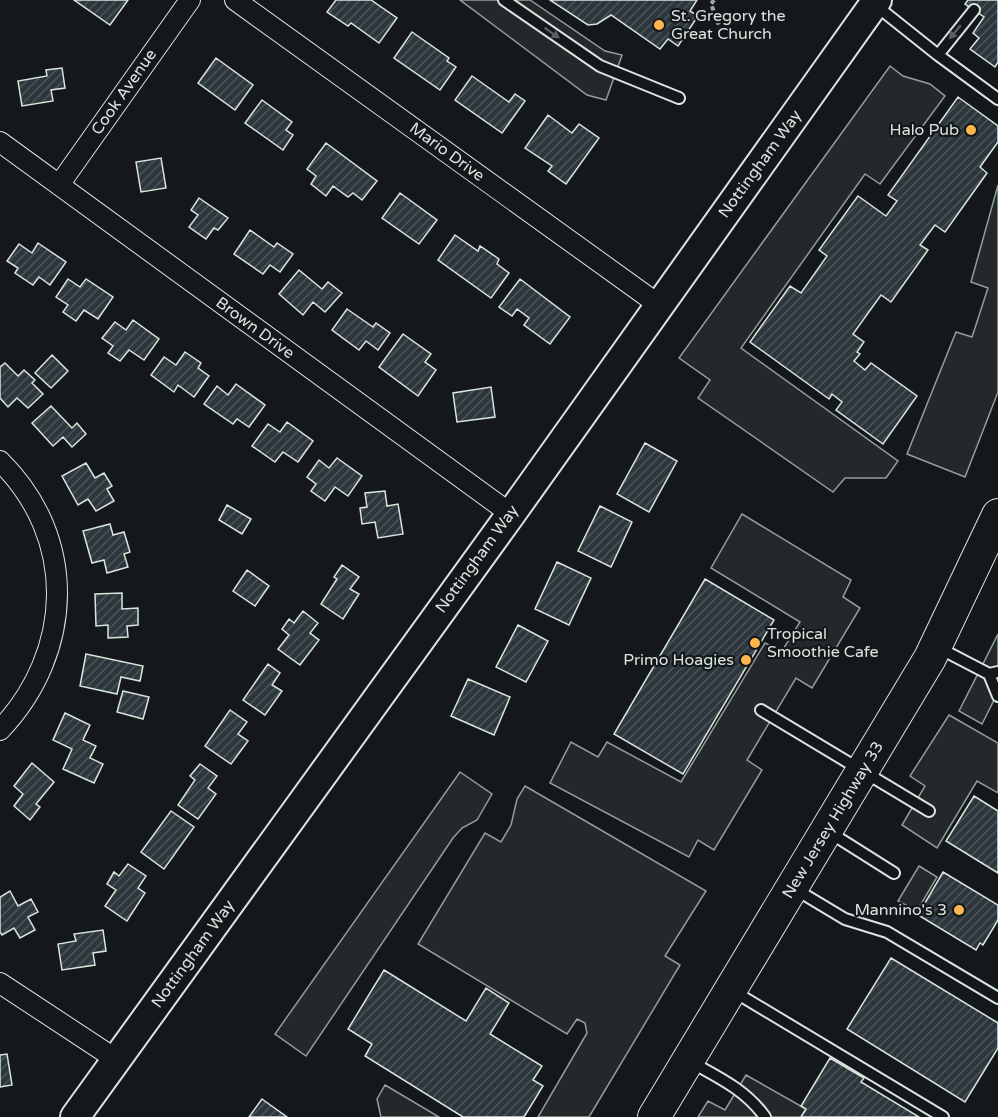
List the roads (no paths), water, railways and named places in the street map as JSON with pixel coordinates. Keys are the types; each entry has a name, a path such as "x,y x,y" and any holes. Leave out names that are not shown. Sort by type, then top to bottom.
{"main road":[{"name":"New Jersey Highway 33","path":"654,1117 936,646 998,515"}],"street":[{"name":"Cook Avenue","path":"59,185 190,0"},
{"name":"Mario Drive","path":"235,0 659,305"},
{"name":"Nottingham Way","path":"75,1117 511,514 875,2"},
{"name":"Brown Drive","path":"0,142 511,514"},
{"path":"0,461 30,497 43,523 54,557 58,593 54,629 47,658 35,685 17,712 0,730"},
{"path":"0,983 117,1060"}],"lane":[{"path":"504,0 600,66 679,98"},
{"path":"875,2 938,55 998,99"},
{"path":"938,55 974,10"},
{"path":"936,646 994,673 998,696"},
{"path":"761,710 930,811"},
{"path":"826,830 894,873"},
{"path":"792,887 845,919 887,932 998,998"},
{"path":"730,989 943,1117"},
{"path":"688,1060 738,1088 765,1117"}],"place":[{"name":"St. Gregory the Great Church","path":"659,25"},
{"name":"Halo Pub","path":"971,130"},
{"name":"Tropical Smoothie Cafe","path":"755,643"},
{"name":"Primo Hoagies","path":"746,660"},
{"name":"Mannino's 3","path":"959,910"}]}
